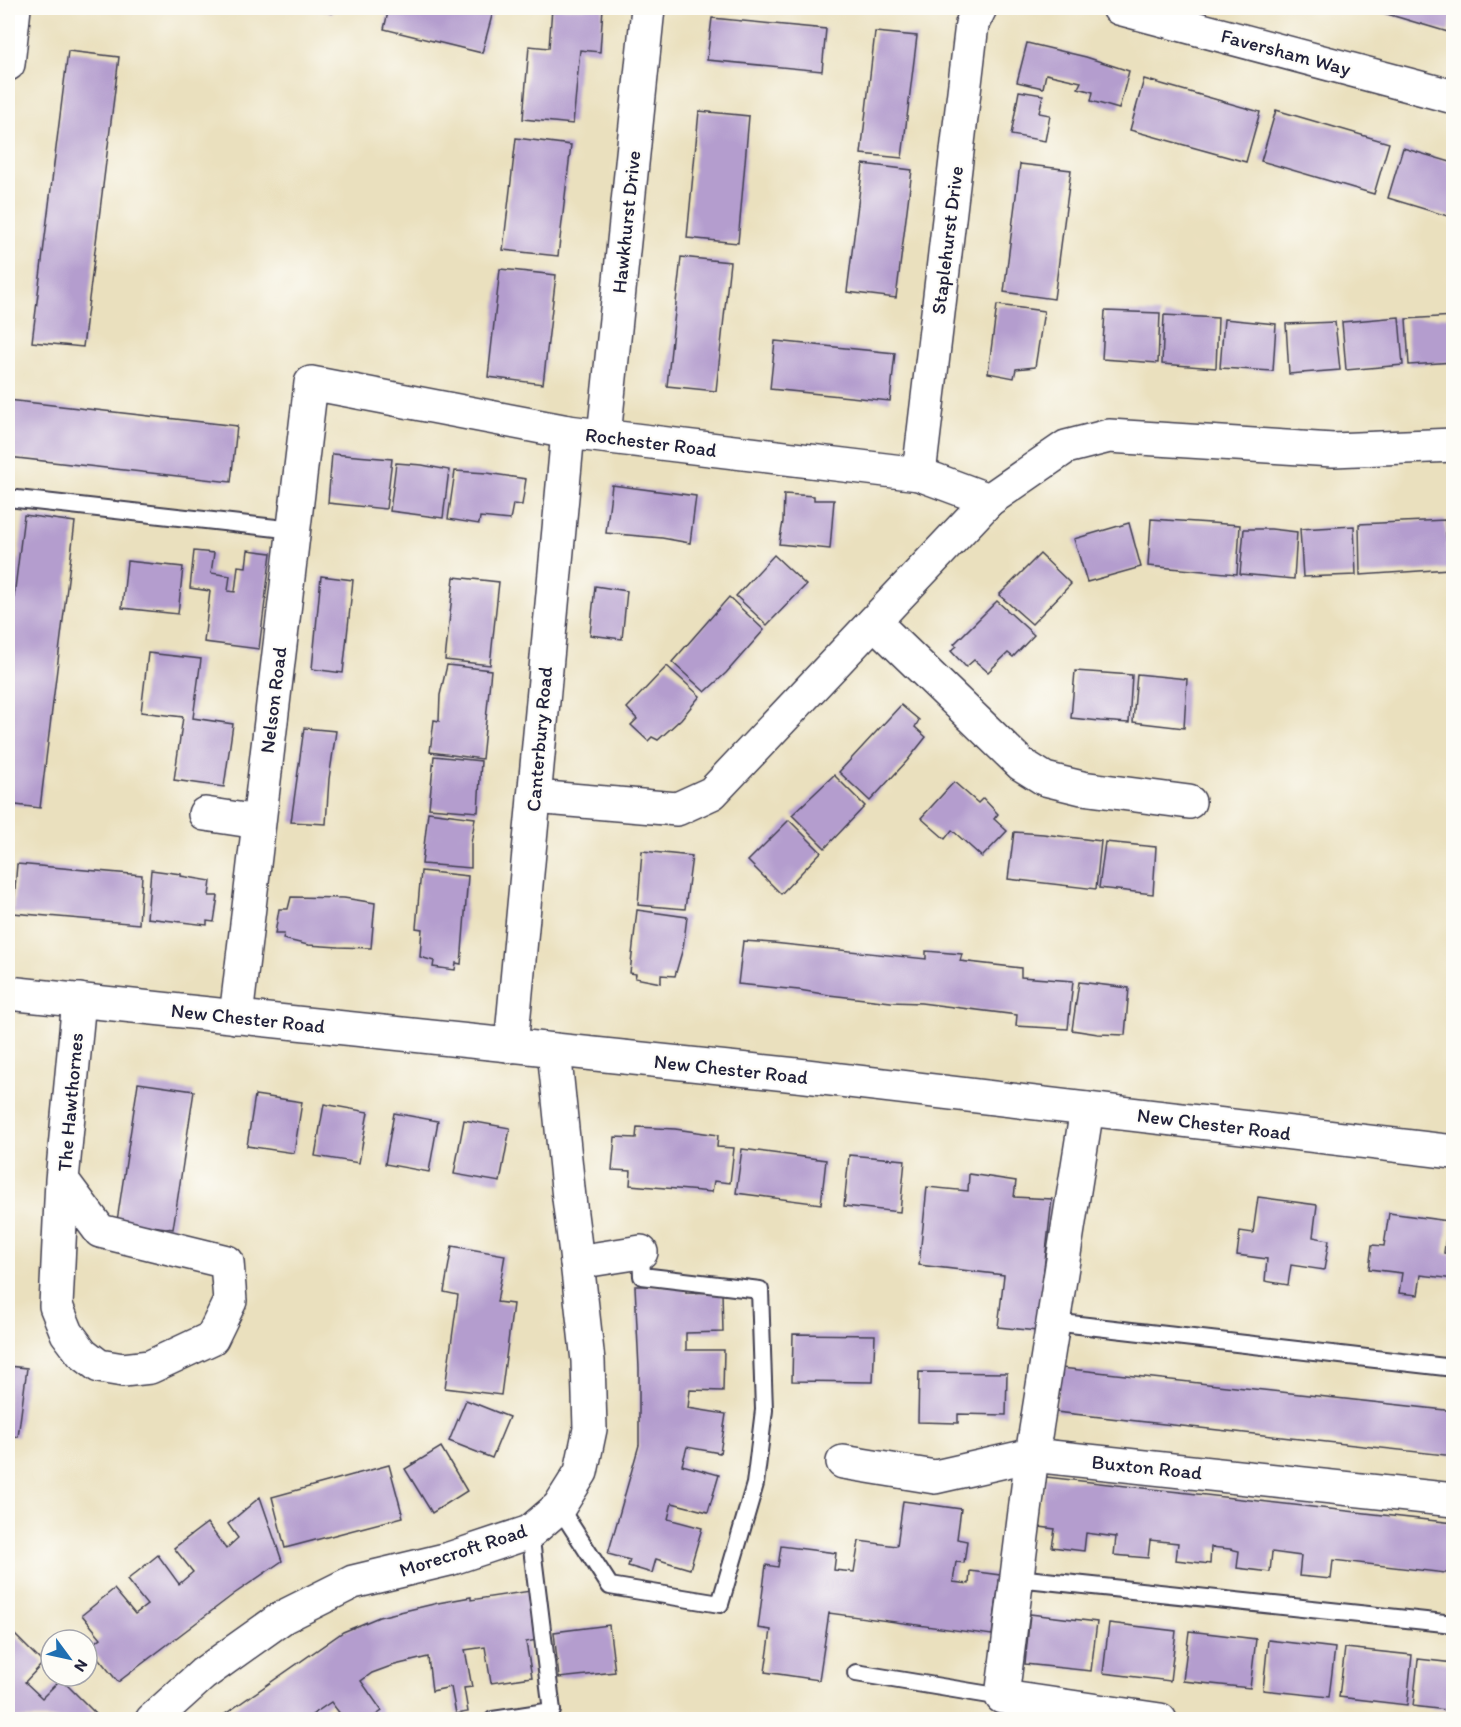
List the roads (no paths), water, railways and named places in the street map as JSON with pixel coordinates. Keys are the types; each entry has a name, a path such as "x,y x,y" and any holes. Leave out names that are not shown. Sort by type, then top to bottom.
{"street":[{"name":"Hawkhurst Drive","path":"604,436 648,8"},
{"name":"Staplehurst Drive","path":"919,474 972,24 980,8"},
{"name":"Faversham Way","path":"1119,8 1454,97"},
{"name":"Rochester Road","path":"311,383 568,432 919,474 990,500"},
{"name":"Nelson Road","path":"236,1017 311,383"},
{"name":"Canterbury Road","path":"511,1046 568,432"},
{"path":"534,797 677,809 712,793 990,500 1066,447 1109,436 1333,450 1454,445"},
{"path":"874,622 1020,764 1045,779 1082,788 1189,802"},
{"path":"204,814 258,822"},
{"name":"New Chester Road","path":"8,993 806,1076 1454,1152"},
{"name":"The Hawthornes","path":"62,1180 100,1231 227,1262 230,1301 212,1338 150,1367 123,1370 99,1366 82,1353 67,1333 56,1306 62,1180 79,1000"},
{"name":"Morecroft Road","path":"152,1719 203,1674 283,1617 353,1582 449,1558 530,1532 559,1507 581,1472 590,1429 588,1361 568,1198 554,1050"},
{"path":"1087,1109 1032,1455 1002,1697 1160,1719"},
{"path":"577,1262 641,1252"},
{"name":"Buxton Road","path":"843,1462 935,1477 1032,1455 1454,1500"}],"lane":[{"path":"8,498 294,530"},
{"path":"559,1507 610,1586 720,1604 755,1484 764,1410 760,1290 642,1276 641,1252"},
{"path":"1053,1322 1454,1368"},
{"path":"493,1719 552,1711 530,1532"},
{"path":"1017,1578 1454,1624"},
{"path":"856,1673 1002,1697"}]}
